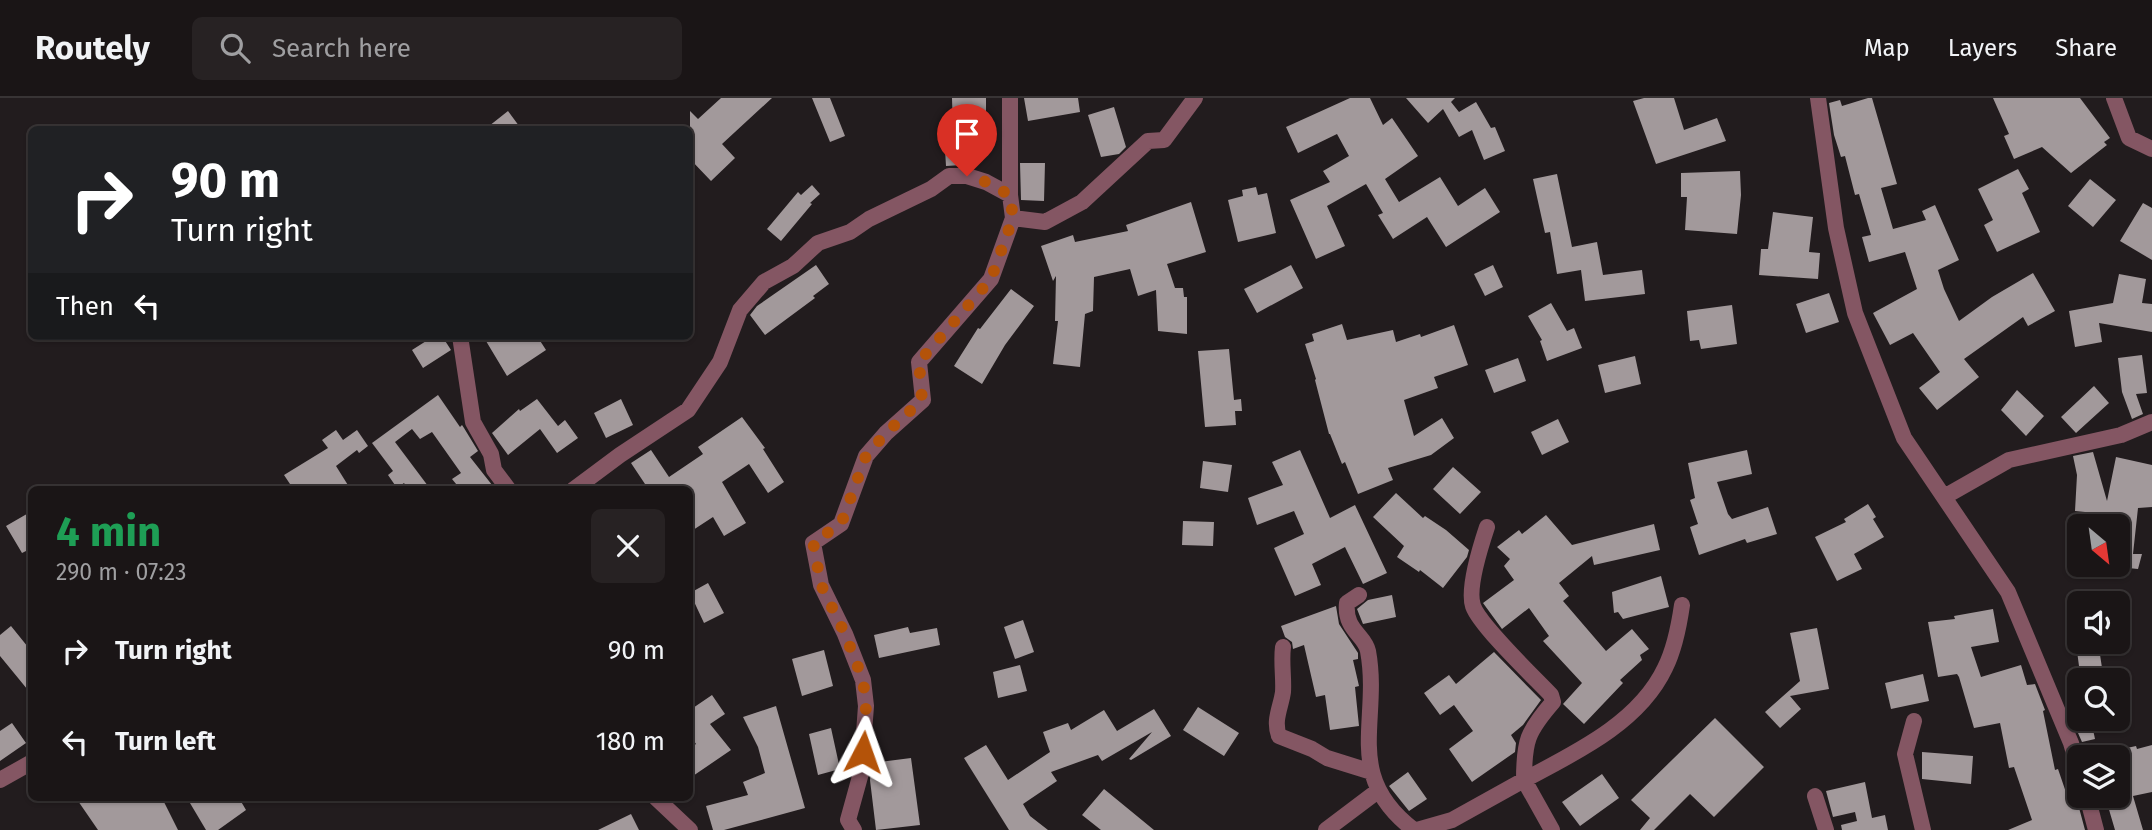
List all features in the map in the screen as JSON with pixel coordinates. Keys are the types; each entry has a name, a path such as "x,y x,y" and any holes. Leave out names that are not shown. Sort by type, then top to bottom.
{"street":[{"path":"854,830 848,820 862,773 866,706 863,680 845,634 821,585 813,542 841,524 866,456 886,433 922,400 919,362 991,279 1013,218 1010,195 1010,98"},
{"path":"1013,218 1045,222 1082,202 1148,141 1164,140 1195,98"},
{"path":"1818,98 1836,228 1855,313 1904,438 2008,592 2072,745"},
{"path":"2114,98 2129,138 2152,149"},
{"path":"578,486 688,410 720,362 740,310 764,282 793,266 818,243 850,232 869,219 931,189 949,176 967,176 986,182 1010,195"},
{"path":"461,340 473,422 491,454 494,470 506,486"},
{"path":"1944,497 2009,460 2121,435 2152,422"},
{"path":"1487,527 1472,593 1473,606 1487,626 1551,695 1553,702 1532,727 1525,743 1524,780 1552,830"},
{"path":"1359,595 1347,603 1346,611 1353,632 1367,647 1370,672 1367,751 1372,772 1379,790 1397,817 1415,830 1452,820 1578,751 1643,701 1665,668 1678,633 1682,605"},
{"path":"1283,647 1283,691 1276,728 1279,736 1327,758 1372,772"},
{"path":"1914,721 1905,754 1923,830"},
{"path":"0,780 28,764"},
{"path":"1326,830 1379,790"},
{"path":"1815,796 1826,830"},
{"path":"659,801 690,830"},
{"path":"2090,808 2096,830"}],"building":[{"path":"721,98 772,98 722,144 735,158 711,181 693,162 693,126 690,126 690,111 698,119"},
{"path":"812,98 830,98 845,136 830,142"},
{"path":"952,98 986,98 986,151 976,151 977,164 946,166 944,133 953,132"},
{"path":"1024,98 1078,98 1080,112 1028,121"},
{"path":"1350,98 1370,98 1383,125 1392,118 1418,156 1385,179 1399,202 1440,177 1458,206 1485,188 1500,212 1446,247 1427,217 1393,239 1378,215 1383,213 1366,184 1327,206 1345,246 1316,259 1290,200 1330,182 1323,171 1349,156 1337,134 1298,153 1286,127"},
{"path":"1406,98 1455,98 1451,102 1459,112 1476,102 1491,128 1495,127 1505,151 1484,160 1472,130 1459,137 1443,109 1428,123"},
{"path":"1644,98 1674,98 1684,130 1717,118 1726,141 1656,164 1633,101"},
{"path":"1872,98 1897,184 1881,188 1893,229 1926,220 1922,211 1935,205 1959,260 1938,270 1959,321 1992,297 2033,273 2055,311 2028,326 2023,317 1964,359 1979,377 1937,410 1919,388 1940,372 1913,333 1890,345 1873,313 1917,289 1905,252 1869,262 1862,237 1871,235 1859,194 1855,195 1845,156 1841,157 1834,135 1829,103 1840,100 1842,106"},
{"path":"1993,98 2080,98 2110,138 2104,142 2107,145 2071,173 2042,147 2014,159 2004,136 2009,134"},
{"path":"1114,107 1126,147 1119,154 1101,157 1088,115"},
{"path":"508,111 519,126 489,126"},
{"path":"1020,163 1045,163 1044,201 1021,200"},
{"path":"2018,169 2029,189 2022,193 2040,232 1997,252 1984,225 1993,220 1978,189"},
{"path":"1740,171 1741,195 1737,234 1685,230 1687,197 1681,197 1681,173"},
{"path":"1557,174 1572,247 1597,242 1603,275 1642,270 1645,294 1585,301 1581,270 1557,274 1550,232 1545,233 1533,179"},
{"path":"2090,179 2116,200 2093,227 2068,206"},
{"path":"812,185 820,194 781,241 767,229 798,192 801,195"},
{"path":"1256,187 1258,195 1267,193 1276,233 1238,242 1228,200 1243,196 1242,190"},
{"path":"1191,202 1206,252 1167,264 1175,288 1183,288 1184,297 1187,297 1187,334 1158,331 1156,290 1138,296 1130,269 1094,277 1093,311 1085,314 1080,367 1053,364 1058,321 1055,321 1056,276 1053,281 1041,246 1073,235 1075,242 1128,231 1126,225"},
{"path":"2143,203 2152,208 2152,260 2120,241"},
{"path":"1773,212 1813,217 1809,252 1820,253 1818,279 1759,275 1761,249 1768,249"},
{"path":"816,265 829,284 813,296 815,298 765,335 750,315 757,306"},
{"path":"1291,265 1303,288 1257,313 1244,289"},
{"path":"1493,265 1503,287 1485,296 1474,274"},
{"path":"2119,274 2146,279 2142,303 2152,304 2152,332 2099,323 2102,342 2075,347 2069,311 2113,303"},
{"path":"1011,289 1034,306 1005,345 982,384 954,366 978,328 980,329"},
{"path":"1829,293 1839,322 1806,333 1796,304"},
{"path":"1551,303 1567,331 1574,328 1582,348 1547,361 1540,341 1542,340 1528,316"},
{"path":"1732,305 1737,344 1701,349 1699,340 1690,341 1687,311"},
{"path":"1342,324 1347,340 1393,330 1396,342 1420,334 1421,337 1454,325 1468,365 1434,377 1438,388 1404,400 1414,436 1442,418 1454,438 1431,455 1388,468 1393,480 1358,494 1345,462 1342,464 1329,434 1305,344 1314,341 1312,334"},
{"path":"428,340 445,340 451,350 423,368 412,350"},
{"path":"485,340 540,340 546,350 507,376"},
{"path":"1229,349 1234,400 1241,399 1242,411 1235,411 1236,425 1205,427 1198,351"},
{"path":"2142,355 2147,393 2136,394 2143,414 2132,419 2122,392 2118,358"},
{"path":"1635,356 1641,384 1605,393 1598,365"},
{"path":"1518,358 1526,381 1494,393 1485,370"},
{"path":"2094,386 2109,403 2076,433 2061,417"},
{"path":"2017,390 2044,416 2026,436 2001,410"},
{"path":"438,395 478,451 470,457 493,486 458,486 452,479 461,473 432,432 420,439 412,429 395,442 428,486 406,486 404,483 396,486 388,475 393,471 372,443"},
{"path":"537,399 558,426 565,420 578,438 557,453 540,429 508,455 492,433 519,409 520,411"},
{"path":"621,399 633,425 606,438 594,413"},
{"path":"742,417 765,448 763,449 784,482 768,493 749,464 722,482 746,523 724,536 713,517 693,530 693,486 646,486 631,463 651,450 669,477 703,454 698,447"},
{"path":"1558,419 1569,442 1542,455 1531,432"},
{"path":"336,430 343,440 357,430 368,446 359,453 357,450 336,466 348,486 291,486 284,475 328,448 322,440"},
{"path":"1300,450 1330,518 1355,505 1387,573 1363,584 1345,547 1312,564 1321,585 1295,596 1274,548 1304,534 1294,511 1257,525 1248,498 1283,485 1272,462"},
{"path":"1747,450 1752,474 1717,482 1728,514 1732,519 1768,507 1777,534 1747,543 1745,539 1699,555 1690,527 1698,524 1690,500 1695,498 1688,463"},
{"path":"2093,452 2107,501 2116,457 2152,465 2152,507 2138,508 2133,554 2142,554 2138,569 2130,568 2130,514 2075,511 2077,475 2073,456"},
{"path":"1203,461 1232,465 1228,492 1200,488"},
{"path":"1453,467 1481,492 1460,514 1433,489"},
{"path":"1396,493 1423,518 1425,516 1446,530 1469,550 1467,557 1443,588 1397,557 1404,546 1373,517"},
{"path":"1868,504 1884,537 1854,554 1862,569 1837,581 1815,537 1846,522 1844,519"},
{"path":"28,513 28,550 22,553 6,526"},
{"path":"1546,515 1572,545 1654,524 1660,550 1594,565 1592,556 1559,583 1569,596 1563,601 1606,651 1632,629 1649,649 1640,655 1642,660 1620,680 1623,683 1584,724 1563,704 1582,683 1543,641 1549,636 1529,608 1502,629 1483,603 1514,580 1504,566 1510,559 1497,547 1519,530 1522,534"},
{"path":"1183,521 1214,522 1213,546 1182,545"},
{"path":"1661,576 1669,607 1623,619 1618,612 1614,613 1612,592"},
{"path":"708,583 724,613 704,623 693,599 693,591"},
{"path":"1392,595 1396,617 1363,624 1357,609 1368,600"},
{"path":"1336,606 1339,624 1358,653 1358,659 1353,660 1359,686 1355,687 1359,726 1330,730 1325,695 1316,697 1304,645 1293,649 1292,642 1285,637 1281,626"},
{"path":"1993,609 1999,642 1971,647 1981,677 2021,665 2027,685 2035,684 2045,710 2043,711 2055,770 2058,769 2067,795 2067,808 2079,808 2085,830 2008,830 2032,820 2014,767 2009,768 2000,723 1974,728 1957,674 1938,677 1928,622 1955,619 1954,616"},
{"path":"2130,619 2132,619 2131,640"},
{"path":"1023,620 1034,652 1015,659 1004,627"},
{"path":"11,626 28,647 28,690 0,656 0,635"},
{"path":"908,627 910,633 937,628 940,645 879,658 874,635"},
{"path":"1817,628 1829,689 1790,696 1801,709 1780,728 1765,712 1800,681 1790,633"},
{"path":"824,650 833,686 802,696 792,659"},
{"path":"1494,652 1541,700 1523,725 1511,735 1516,743 1515,752 1472,782 1449,749 1473,731 1454,705 1440,715 1424,693 1449,675 1456,684"},
{"path":"2077,654 2100,654 2102,668 2079,668"},
{"path":"1020,665 1027,691 998,698 993,672"},
{"path":"1923,674 1929,701 1891,709 1885,683"},
{"path":"712,695 725,714 710,724 731,750 693,776 693,746 696,744 693,740 693,708"},
{"path":"776,706 805,808 724,830 713,830 706,806 748,795 743,782 765,773 758,747 743,717"},
{"path":"1198,707 1239,733 1224,756 1183,730"},
{"path":"1154,709 1171,736 1131,760 1129,759 1152,732 1102,761 1098,755 1051,772 1057,781 1023,804 1030,816 1048,830 1009,830 964,758 986,745 1008,780 1050,752 1043,732 1068,723 1071,730 1104,710 1117,731"},
{"path":"1715,718 1764,767 1714,817 1690,794 1654,830 1640,830 1650,818 1631,800"},
{"path":"12,723 26,743 0,761 0,731"},
{"path":"831,728 840,769 818,775 809,734"},
{"path":"2077,731 2093,731 2095,739 2082,742"},
{"path":"2152,745 2152,792 2133,796 2143,830 2115,830 2109,808 2130,808 2130,747 2136,746 2137,749"},
{"path":"1922,752 1973,756 1971,784 1922,779"},
{"path":"911,758 920,825 876,830 870,780 872,763"},
{"path":"1408,772 1427,799 1409,811 1389,786"},
{"path":"1602,774 1619,798 1580,826 1562,802"},
{"path":"1865,782 1872,818 1885,815 1888,830 1842,830 1841,825 1857,821 1855,812 1833,817 1826,791"},
{"path":"1104,789 1154,830 1101,830 1082,815"},
{"path":"78,801 164,801 178,830 98,830"},
{"path":"189,801 241,801 246,810 218,830 206,830"},
{"path":"631,814 639,830 598,830"}],"route":[{"path":"863,752 866,706 863,680 845,634 821,585 813,542 841,524 866,456 886,433 922,400 919,362 991,279 1013,218 1010,195 986,182 967,176"}]}
